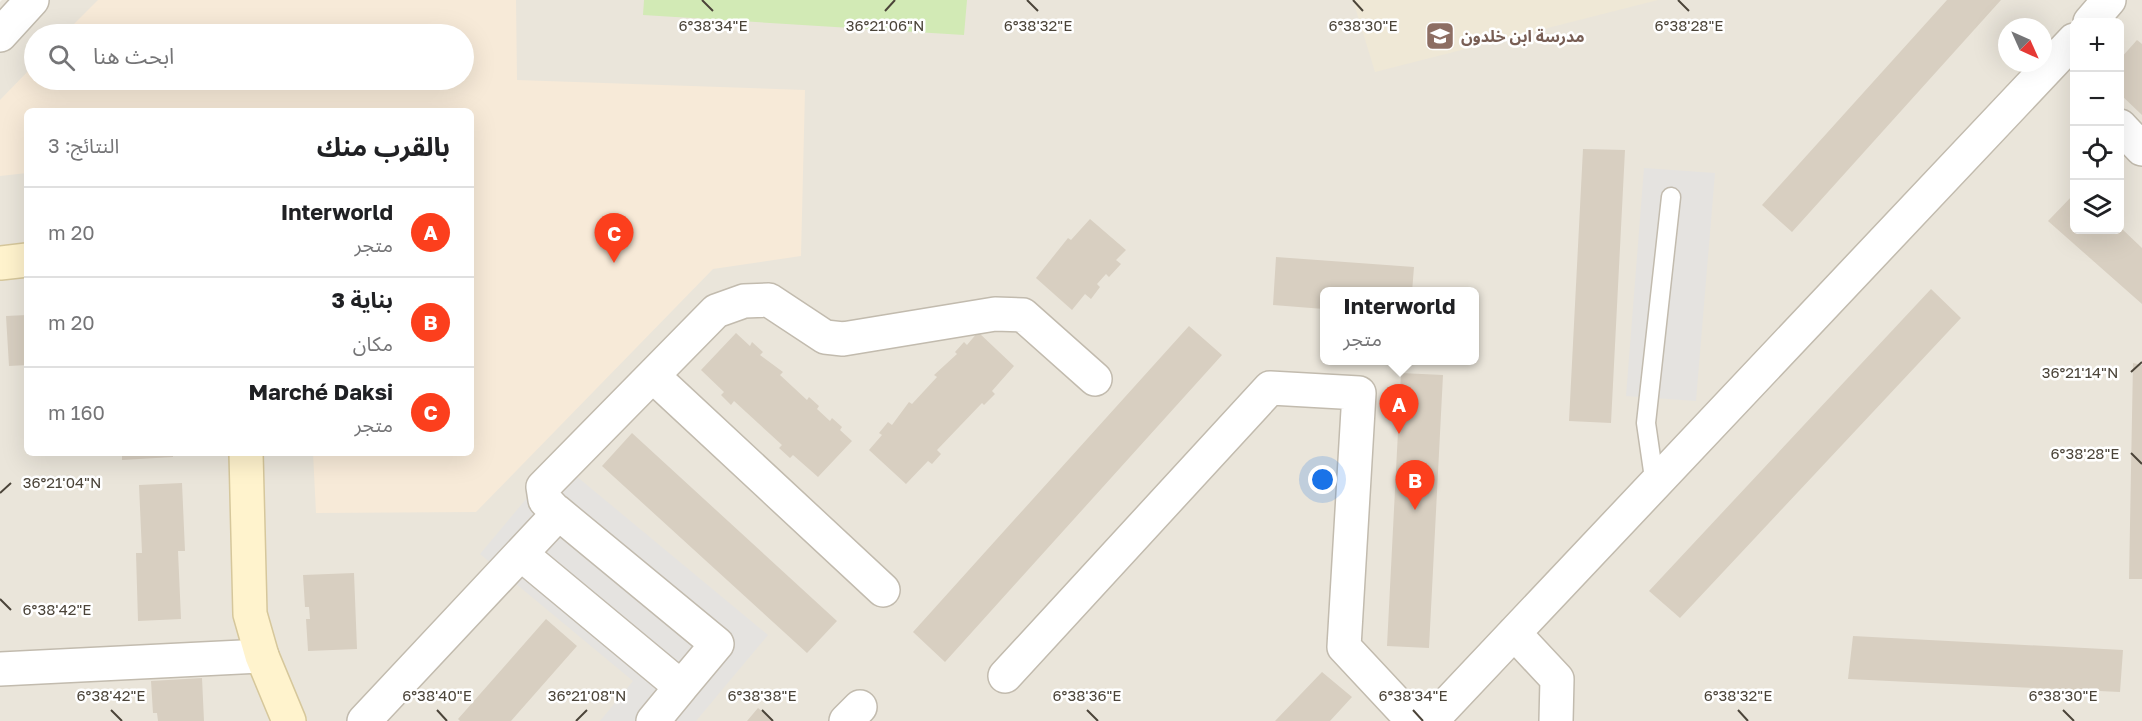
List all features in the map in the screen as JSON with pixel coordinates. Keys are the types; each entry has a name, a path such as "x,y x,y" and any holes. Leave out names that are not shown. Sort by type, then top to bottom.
{"main road":[{"path":"0,263 24,260"},
{"path":"246,456 250,614 262,656 289,721"}],"street":[{"path":"0,35 32,0"},
{"path":"2093,18 2109,0"},
{"path":"1005,676 1270,388 1359,393 1344,647 1395,715 1432,720 1655,485 2069,60"},
{"path":"2124,130 2142,149"},
{"path":"653,721 717,644 556,511 545,500 543,487 717,311 744,301 769,300 825,337 843,339 995,314 1023,315 1095,379"},
{"path":"653,376 883,590"},
{"path":"364,721 558,514 556,511"},
{"path":"521,554 681,687"},
{"path":"1514,633 1557,679 1556,721"},
{"path":"0,669 262,656"}],"lane":[{"path":"1655,485 1646,423 1671,197"}],"shaded area":[{"path":"2,0 2142,0 2142,721 0,721 0,2"},
{"path":"98,0 516,0 517,80 805,90 801,256 713,269 476,512 316,513 313,456 474,456 474,108 24,108 24,173 0,176 0,100 24,75 24,90 474,90 474,24 74,24"},
{"name":"مدرسة ابن خلدون","path":"1353,0 1658,0 1375,72"},
{"path":"1644,168 1715,173 1696,401 1626,396"},
{"path":"558,461 768,635 696,721 600,721 633,681 480,554"}],"green space":[{"path":"644,0 967,0 964,35 643,15"}],"building":[{"path":"1947,0 2001,0 1792,232 1762,205"},
{"path":"2137,40 2142,44 2142,115 2124,98 2124,55"},
{"path":"1583,149 1625,150 1611,423 1569,421"},
{"path":"2070,198 2070,234 2124,234 2124,231 2142,248 2142,304 2048,221"},
{"path":"1090,219 1126,250 1116,260 1121,264 1109,277 1106,274 1097,284 1100,287 1091,299 1085,294 1072,310 1036,278 1068,238 1071,240"},
{"path":"1276,257 1414,267 1412,287 1320,287 1320,309 1273,305"},
{"path":"1931,289 1961,318 1680,618 1649,591"},
{"path":"24,315 24,365 9,366 6,316"},
{"path":"1189,326 1222,355 945,662 913,632"},
{"path":"978,332 1014,366 992,391 995,394 984,405 982,403 937,450 941,454 932,464 928,461 906,484 869,450 882,435 879,433 888,422 892,425 909,402 912,404 937,377 934,375 957,354 955,352 964,342 967,345"},
{"path":"736,333 750,346 752,342 763,352 760,355 783,372 780,375 807,400 809,397 819,406 817,409 830,421 832,418 842,427 840,430 852,441 818,477 793,455 790,458 779,448 782,445 734,401 731,405 721,395 724,392 701,370"},
{"path":"2133,363 2142,365 2142,579 2129,579"},
{"path":"1401,373 1443,375 1429,648 1387,646"},
{"path":"632,433 837,621 807,653 602,466"},
{"path":"122,456 173,456 173,457 122,460"},
{"path":"182,483 185,551 178,551 181,619 138,621 136,553 142,553 139,485"},
{"path":"354,573 357,649 308,651 306,619 310,619 309,607 305,607 303,575"},
{"path":"546,619 577,646 511,721 460,721 458,719"},
{"path":"1853,636 2123,650 2120,692 1848,679"},
{"path":"1322,672 1352,697 1330,721 1275,721"},
{"path":"202,678 204,721 158,721 157,713 153,713 151,681"},
{"path":"758,708 773,721 747,721"}],"place":[{"name":"مدرسة ابن خلدون","path":"1440,36"},
{"name":"Marché Daksi","path":"614,263"},
{"name":"Interworld","path":"1399,434"},
{"name":"بناية 3","path":"1415,510"}]}
